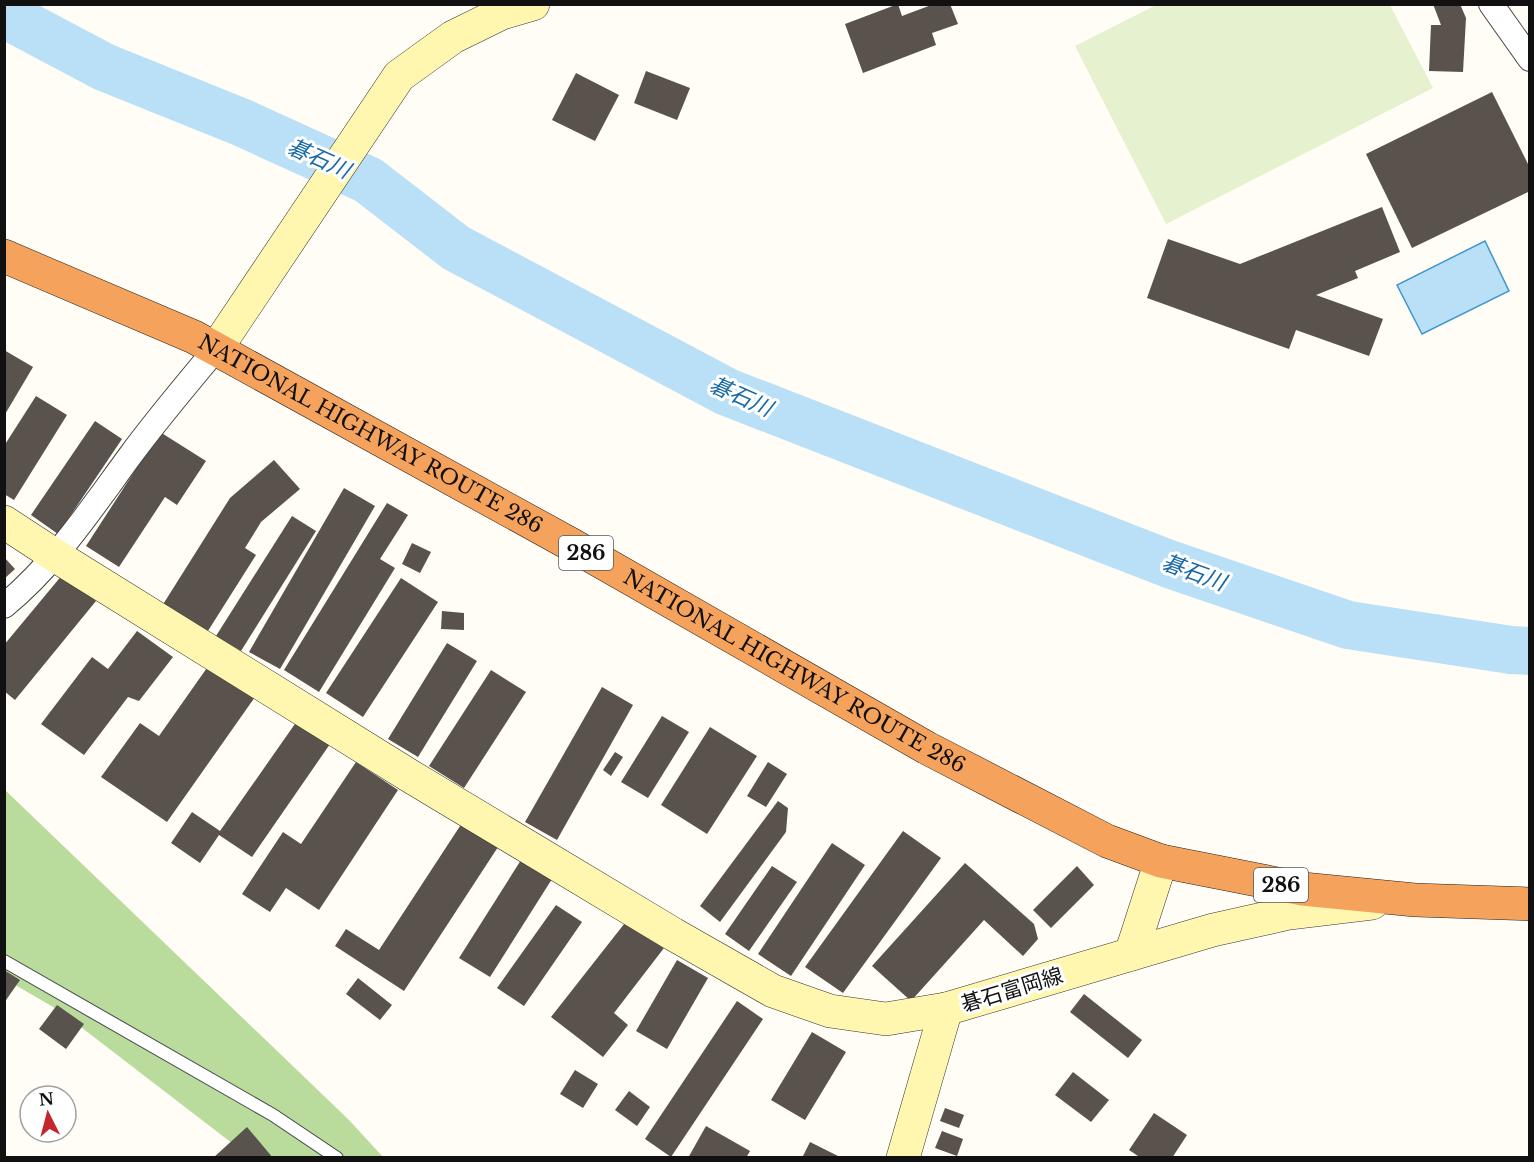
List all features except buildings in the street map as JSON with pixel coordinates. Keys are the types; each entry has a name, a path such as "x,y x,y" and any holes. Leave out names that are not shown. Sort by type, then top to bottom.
{"highway":[{"name":"NATIONAL HIGHWAY ROUTE 286","path":"4,256 194,337 572,545 927,748 1107,841 1161,861 1303,889 1403,899 1530,904"}],"street":[{"path":"4,606 28,587 56,556 135,450 216,349 399,76 453,38 502,13 533,4"},
{"path":"1491,4 1530,59"},
{"path":"4,522 410,776 673,934 773,991 830,1011 886,1018 946,1010"},
{"path":"1131,954 1161,861"},
{"name":"碁石富岡線","path":"903,1158 946,1010 1213,930 1289,913 1403,899"}],"lane":[{"path":"4,961 273,1115 337,1158"}],"green space":[{"path":"1156,5 1390,5 1433,88 1166,224 1075,46"},
{"path":"4,789 349,1120 383,1157 250,1157 60,1011 5,979"}],"water":[{"path":"1485,241 1509,291 1422,334 1397,285"}],"waterway":[{"name":"碁石川","path":"4,14 104,67 243,123 368,180 456,248 727,392 1169,564 1348,625 1530,651"}]}
